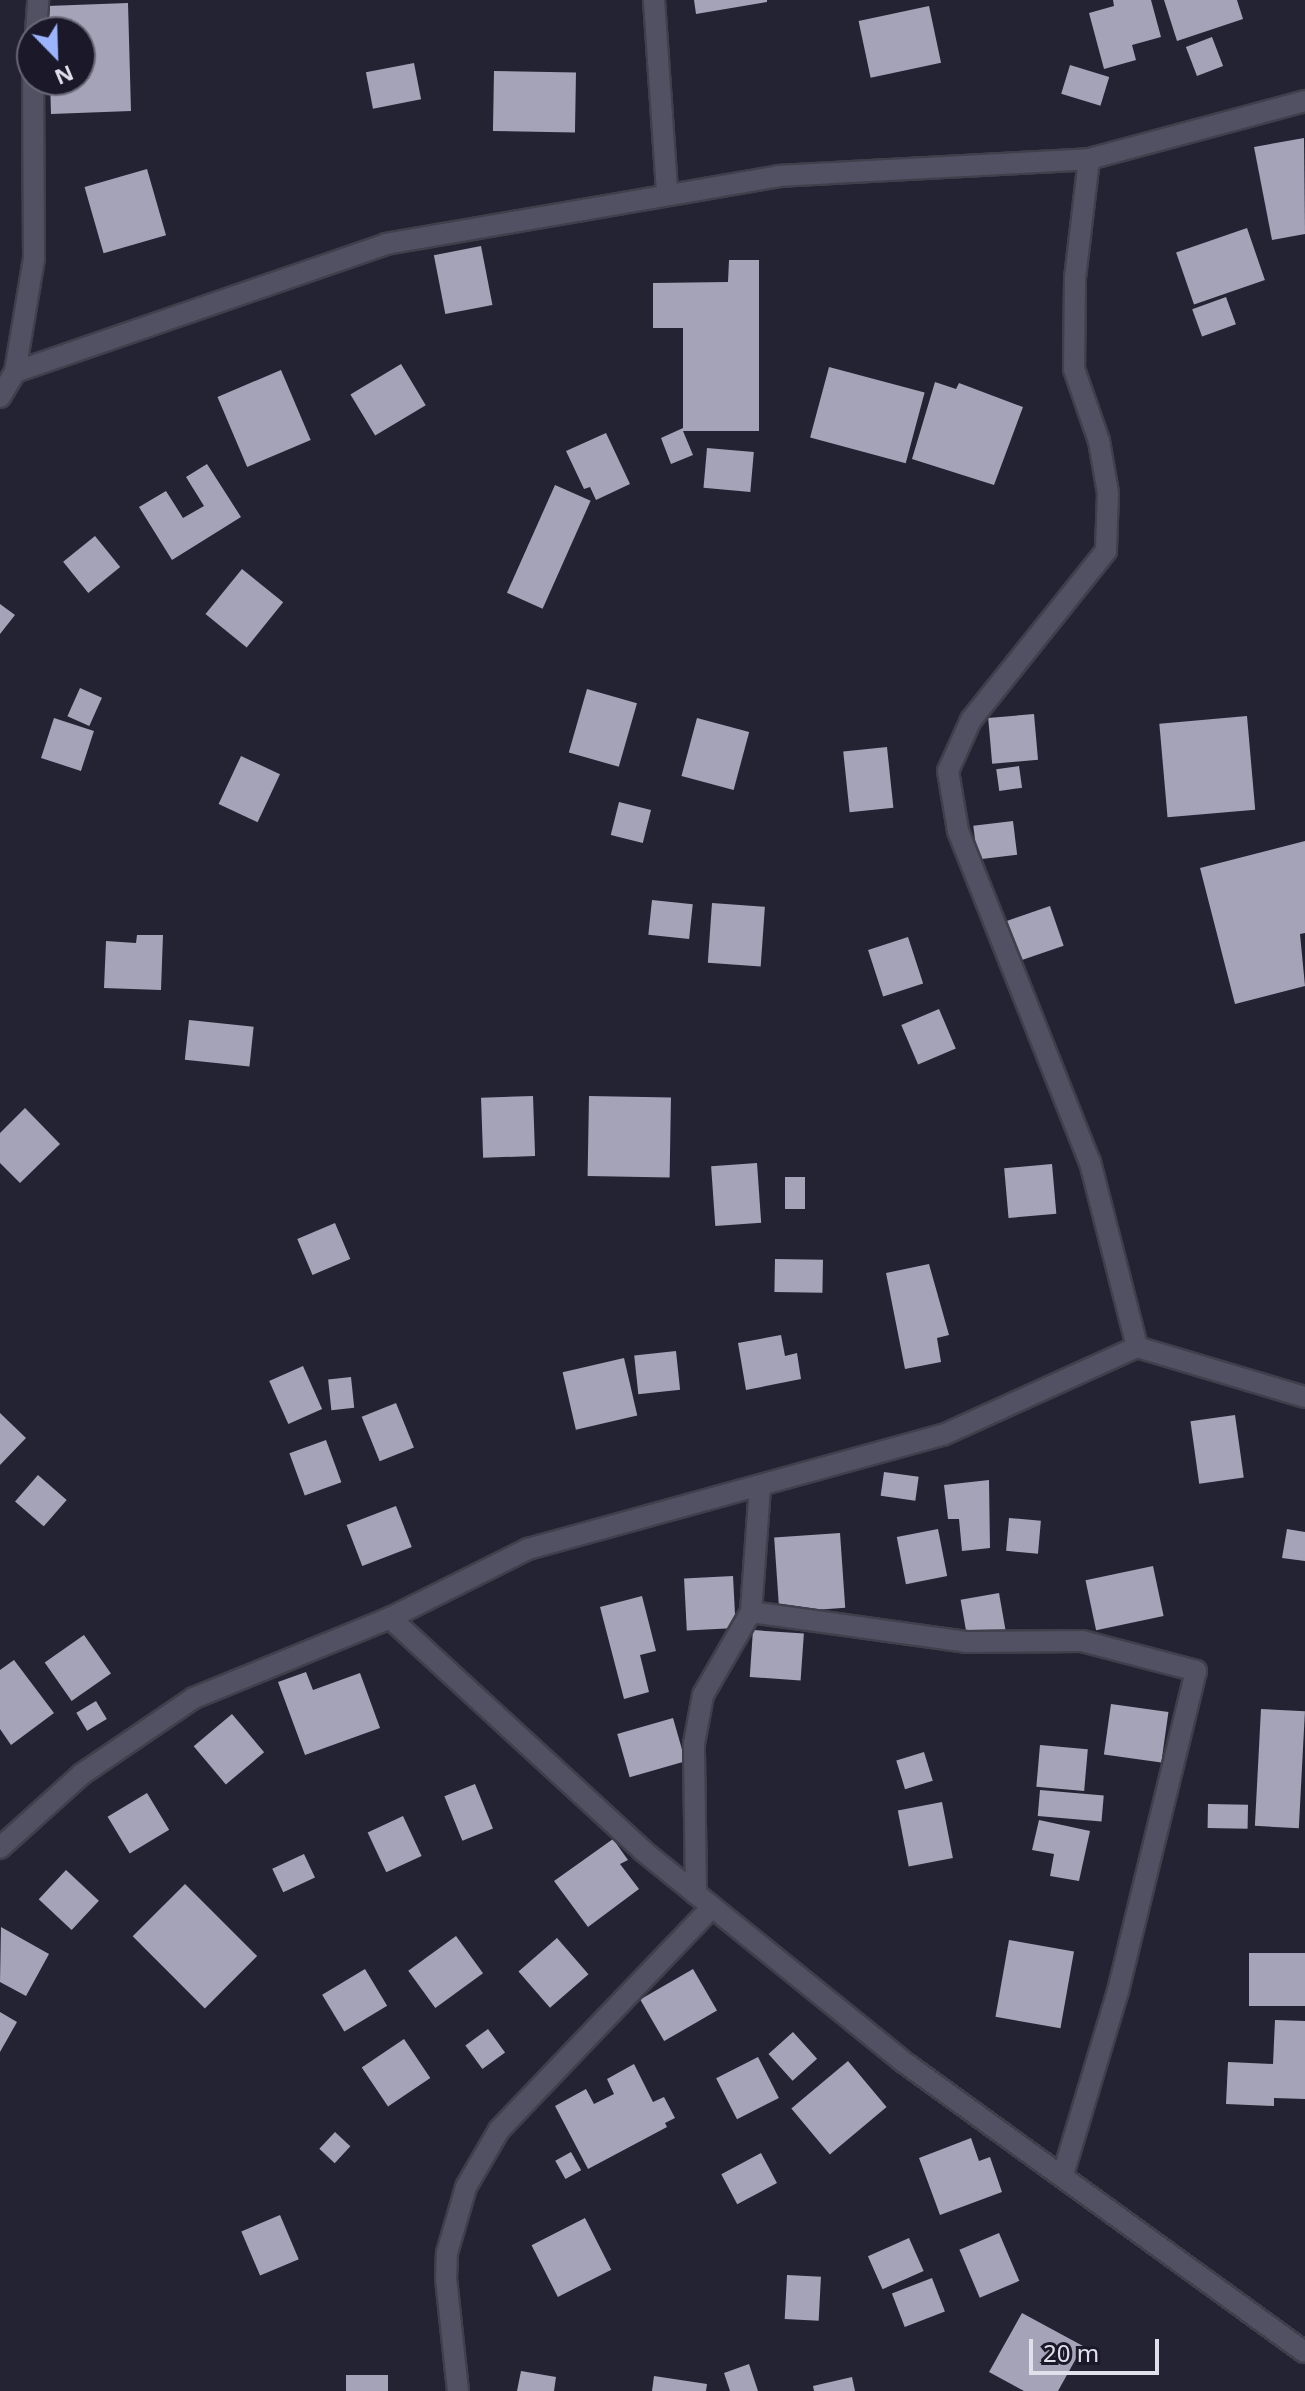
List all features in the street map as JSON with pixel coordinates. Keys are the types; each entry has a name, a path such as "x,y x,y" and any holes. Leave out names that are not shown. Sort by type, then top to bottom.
{"street":[{"path":"654,0 667,192"},
{"path":"0,397 34,258 33,96"},
{"path":"8,367 386,244 667,192 778,176 1089,159 1305,101"},
{"path":"1089,159 1075,278 1074,369 1099,441 1108,493 1106,551 971,720 948,771 958,831 1090,1162 1137,1347"},
{"path":"0,1848 82,1774 194,1698 390,1618 528,1549 943,1435 1137,1347 1305,1397"},
{"path":"458,2391 446,2279 447,2253 466,2187 499,2130 704,1900 694,1744 703,1695 751,1612 760,1487"},
{"path":"751,1612 966,1642 1082,1641 1196,1671 1118,1991 1063,2174"},
{"path":"390,1618 704,1900 901,2060 1063,2174 1305,2352"}],"building":[{"path":"694,0 767,0 767,2 696,14"},
{"path":"1113,0 1151,0 1161,37 1132,45 1136,60 1104,69 1089,13 1114,6"},
{"path":"1164,0 1237,0 1243,19 1177,41"},
{"path":"128,3 131,111 51,114 50,96 96,96 96,16 47,16 47,6"},
{"path":"929,6 941,63 871,78 859,21"},
{"path":"1212,37 1223,66 1197,76 1186,47"},
{"path":"414,63 421,99 373,109 366,72"},
{"path":"1070,65 1109,77 1100,106 1061,94"},
{"path":"494,71 576,72 575,132 493,131"},
{"path":"1304,138 1305,234 1272,240 1254,147"},
{"path":"147,169 166,235 104,253 85,187"},
{"path":"1247,228 1265,280 1194,304 1176,252"},
{"path":"481,246 492,305 445,314 434,255"},
{"path":"729,260 759,260 759,431 683,431 693,455 671,464 661,438 683,428 683,328 653,328 653,283 728,282"},
{"path":"1226,297 1236,324 1202,337 1192,309"},
{"path":"401,364 426,405 375,436 350,394"},
{"path":"829,367 925,393 906,463 810,438"},
{"path":"281,370 311,440 247,467 217,397"},
{"path":"935,382 956,389 959,383 1023,407 994,485 912,459"},
{"path":"606,433 630,484 596,500 590,487 584,489 566,451"},
{"path":"707,448 754,452 750,492 704,488"},
{"path":"207,464 241,517 172,560 139,507 166,491 183,518 204,506 186,477"},
{"path":"555,485 591,501 543,609 507,593"},
{"path":"95,536 120,567 88,593 63,562"},
{"path":"242,569 283,602 247,647 205,614"},
{"path":"0,604 15,615 0,634"},
{"path":"80,688 102,698 89,726 67,716"},
{"path":"587,689 637,703 619,767 569,752"},
{"path":"1034,714 1038,760 992,764 988,718"},
{"path":"1247,716 1255,810 1168,817 1159,724"},
{"path":"54,718 94,731 81,771 41,758"},
{"path":"697,718 749,732 734,790 681,776"},
{"path":"887,747 893,808 850,812 843,752"},
{"path":"241,756 280,774 258,822 219,804"},
{"path":"1019,766 1022,788 999,791 996,769"},
{"path":"619,802 651,810 643,843 611,835"},
{"path":"1013,821 1017,855 977,860 973,826"},
{"path":"1305,841 1305,933 1300,934 1305,986 1235,1004 1200,868"},
{"path":"652,900 693,904 689,939 648,935"},
{"path":"712,903 765,907 761,967 708,963"},
{"path":"1050,906 1064,946 1018,961 1005,922"},
{"path":"137,935 163,935 161,990 104,988 106,941 136,943"},
{"path":"908,937 923,984 883,997 868,950"},
{"path":"939,1009 956,1049 918,1065 901,1025"},
{"path":"189,1020 254,1027 249,1067 185,1060"},
{"path":"533,1096 535,1156 483,1158 481,1098"},
{"path":"589,1096 671,1097 670,1177 588,1176"},
{"path":"25,1108 60,1144 20,1183 0,1163 0,1133"},
{"path":"757,1163 761,1223 715,1226 711,1166"},
{"path":"1052,1164 1056,1214 1009,1218 1004,1168"},
{"path":"785,1177 805,1177 805,1209 785,1209"},
{"path":"335,1223 350,1259 312,1275 297,1239"},
{"path":"775,1259 823,1260 822,1293 774,1292"},
{"path":"929,1264 949,1335 937,1338 941,1362 905,1369 886,1273"},
{"path":"781,1335 785,1356 797,1353 801,1379 746,1390 738,1343"},
{"path":"676,1351 680,1390 638,1394 634,1355"},
{"path":"624,1358 637,1415 576,1430 563,1372"},
{"path":"303,1366 322,1409 288,1424 269,1381"},
{"path":"351,1377 354,1408 331,1410 328,1379"},
{"path":"396,1403 414,1448 380,1461 362,1417"},
{"path":"0,1413 26,1438 0,1465"},
{"path":"1235,1415 1244,1477 1199,1484 1190,1421"},
{"path":"326,1440 341,1482 305,1496 289,1453"},
{"path":"884,1472 919,1477 915,1501 881,1496"},
{"path":"38,1475 67,1500 44,1526 15,1501"},
{"path":"989,1480 990,1548 962,1551 959,1519 948,1519 944,1485"},
{"path":"396,1506 412,1547 362,1566 347,1525"},
{"path":"1009,1518 1041,1521 1038,1554 1006,1551"},
{"path":"938,1529 947,1576 906,1584 897,1537"},
{"path":"1287,1529 1305,1532 1305,1561 1282,1558"},
{"path":"840,1533 845,1608 779,1612 774,1538"},
{"path":"1153,1566 1164,1616 1096,1630 1086,1580"},
{"path":"733,1576 736,1628 687,1630 684,1579"},
{"path":"999,1593 1006,1631 967,1638 961,1600"},
{"path":"642,1596 656,1651 640,1655 649,1692 624,1699 600,1607"},
{"path":"753,1630 804,1634 801,1680 750,1677"},
{"path":"84,1635 111,1674 72,1701 45,1663"},
{"path":"14,1660 54,1713 11,1745 0,1729 0,1670"},
{"path":"306,1672 313,1690 360,1673 380,1728 305,1755 278,1682"},
{"path":"96,1701 107,1719 87,1731 76,1713"},
{"path":"1111,1704 1168,1712 1161,1763 1104,1755"},
{"path":"1261,1709 1305,1711 1299,1828 1255,1826"},
{"path":"232,1714 264,1752 226,1784 194,1746"},
{"path":"673,1718 685,1761 630,1777 617,1734"},
{"path":"1040,1745 1088,1749 1084,1791 1036,1787"},
{"path":"924,1752 933,1781 905,1789 896,1760"},
{"path":"475,1784 493,1829 462,1841 444,1796"},
{"path":"1040,1790 1104,1796 1101,1821 1038,1816"},
{"path":"147,1793 169,1830 130,1854 108,1817"},
{"path":"942,1802 953,1858 909,1867 898,1811"},
{"path":"1208,1804 1248,1805 1248,1829 1208,1828"},
{"path":"403,1816 422,1856 386,1872 368,1832"},
{"path":"1039,1820 1090,1831 1079,1881 1050,1876 1054,1854 1032,1850"},
{"path":"613,1839 628,1860 620,1864 639,1889 588,1927 554,1881"},
{"path":"304,1854 315,1878 283,1892 272,1869"},
{"path":"66,1870 99,1901 72,1930 39,1899"},
{"path":"185,1884 257,1956 205,2008 133,1936"},
{"path":"1,1927 49,1954 26,1996 0,1982"},
{"path":"456,1936 483,1973 435,2008 408,1971"},
{"path":"557,1938 588,1974 550,2008 519,1971"},
{"path":"1009,1940 1074,1951 1060,2028 995,2017"},
{"path":"1249,1953 1305,1953 1305,2006 1249,2006"},
{"path":"365,1969 387,2006 344,2032 322,1995"},
{"path":"693,1969 717,2011 664,2041 640,2000"},
{"path":"0,2012 17,2022 0,2052"},
{"path":"1275,2020 1305,2021 1305,2099 1274,2098 1274,2106 1226,2104 1228,2062 1273,2064"},
{"path":"488,2029 505,2052 482,2069 465,2045"},
{"path":"793,2032 817,2059 793,2081 768,2054"},
{"path":"404,2039 430,2078 388,2106 362,2068"},
{"path":"758,2057 779,2098 737,2119 716,2078"},
{"path":"848,2061 887,2107 830,2155 791,2109"},
{"path":"634,2064 653,2102 664,2097 675,2118 665,2123 667,2127 588,2169 555,2106 586,2089 594,2104 614,2094 607,2079"},
{"path":"335,2132 350,2146 335,2163 319,2149"},
{"path":"971,2138 979,2161 990,2157 1002,2192 940,2215 919,2158"},
{"path":"571,2152 581,2170 565,2179 555,2161"},
{"path":"761,2153 777,2183 737,2204 721,2174"},
{"path":"280,2215 299,2259 260,2276 241,2231"},
{"path":"585,2218 611,2270 558,2297 532,2245"},
{"path":"999,2233 1019,2281 980,2298 959,2250"},
{"path":"909,2238 924,2271 883,2289 868,2256"},
{"path":"787,2275 821,2277 819,2321 785,2319"},
{"path":"932,2278 945,2312 905,2327 892,2293"},
{"path":"1022,2313 1083,2346 1058,2391 1024,2391 989,2372"},
{"path":"749,2364 758,2391 730,2391 724,2373"},
{"path":"521,2371 556,2377 554,2391 517,2391"},
{"path":"346,2375 388,2375 388,2391 346,2391"},
{"path":"654,2376 707,2384 706,2391 652,2391"},
{"path":"852,2377 855,2391 814,2391 813,2386"}]}
